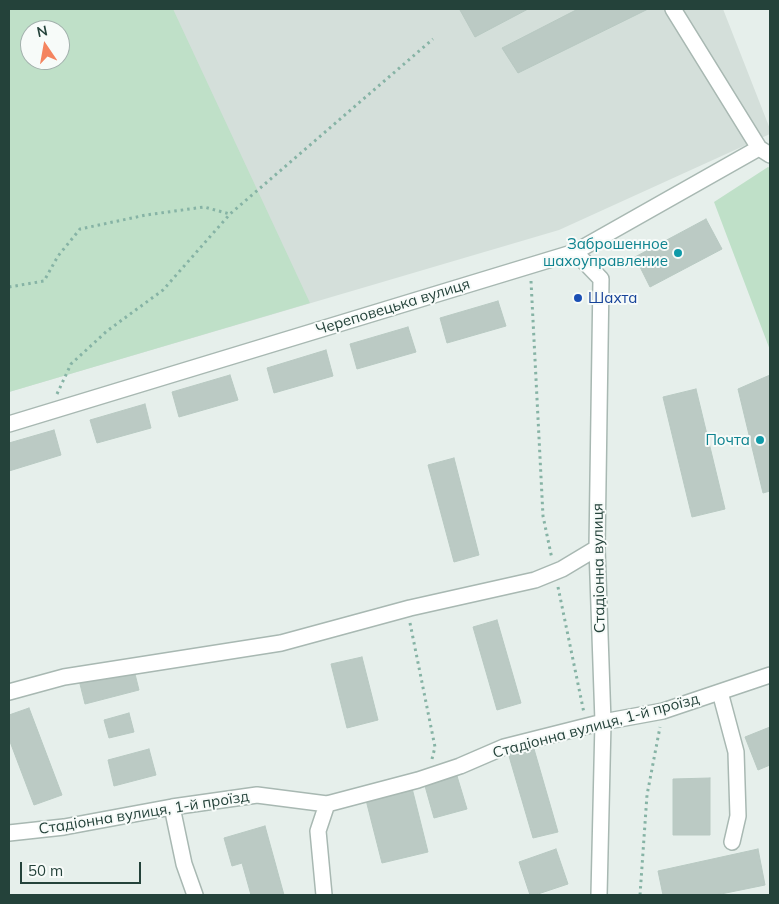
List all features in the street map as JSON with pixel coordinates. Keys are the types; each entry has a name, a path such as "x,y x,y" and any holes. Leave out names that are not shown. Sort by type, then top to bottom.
{"street":[{"path":"673,9 765,151"},
{"name":"Череповецька вулиця","path":"9,424 575,252 765,151"},
{"name":"Стадіонна вулиця","path":"575,252 601,279 597,548 603,722 599,895"},
{"path":"9,692 64,677 280,643 410,608 535,580 562,569 597,548"},
{"name":"Стадіонна вулиця, 1-й проїзд","path":"9,833 64,827 172,807 257,796 327,804 429,777 504,747 603,722 663,712 770,675"},
{"path":"720,692 736,752 738,816 732,842"},
{"path":"324,895 318,831 327,804"},
{"path":"172,807 184,864 195,895"}],"path":[{"path":"48,412 71,364 107,331 163,290 230,214 433,39"},
{"path":"9,287 44,280 58,256 80,229 204,207 230,214"},
{"path":"530,266 543,516 553,564"},
{"path":"557,582 585,715 576,728"},
{"path":"410,608 410,620 435,747 429,777"},
{"path":"640,895 647,795 663,712"}],"shaded area":[{"path":"9,9 723,9 770,129 770,134 559,230 9,392"}],"green space":[{"path":"9,9 173,9 310,303 9,392"},
{"path":"768,167 770,168 770,350 714,202"}],"building":[{"path":"461,9 528,9 475,37"},
{"path":"578,9 648,9 518,73 502,48"},
{"name":"Заброшенное шахоуправление","path":"706,219 722,249 650,287 635,257"},
{"path":"498,301 506,326 447,343 440,318"},
{"path":"408,327 416,352 357,369 350,344"},
{"path":"326,350 333,376 274,393 267,368"},
{"path":"230,375 238,400 179,417 172,392"},
{"name":"Почта","path":"770,375 770,491 763,493 738,389"},
{"path":"696,389 725,509 692,517 663,397"},
{"path":"145,404 151,428 97,443 90,420"},
{"path":"54,430 61,455 9,471 9,443"},
{"path":"454,458 479,555 454,562 428,465"},
{"path":"497,620 521,703 497,710 473,627"},
{"path":"362,657 378,720 347,728 331,664"},
{"path":"133,666 139,690 85,704 79,680"},
{"path":"29,708 62,795 34,805 9,739 9,715"},
{"path":"129,713 134,732 109,738 104,720"},
{"path":"770,727 770,765 758,770 745,737"},
{"path":"149,749 156,775 114,786 108,760"},
{"path":"534,749 558,832 533,838 509,756"},
{"path":"457,776 467,809 434,818 425,786"},
{"path":"710,778 710,835 673,835 673,779"},
{"path":"412,788 428,852 382,863 366,800"},
{"path":"265,826 284,895 251,895 242,863 232,866 224,838"},
{"path":"556,849 568,884 530,895 519,862"},
{"path":"758,849 765,885 716,895 663,895 658,871"}],"place":[{"name":"Заброшенное шахоуправление","path":"678,253"},
{"name":"Шахта","path":"578,298"},
{"name":"Почта","path":"760,440"}]}
